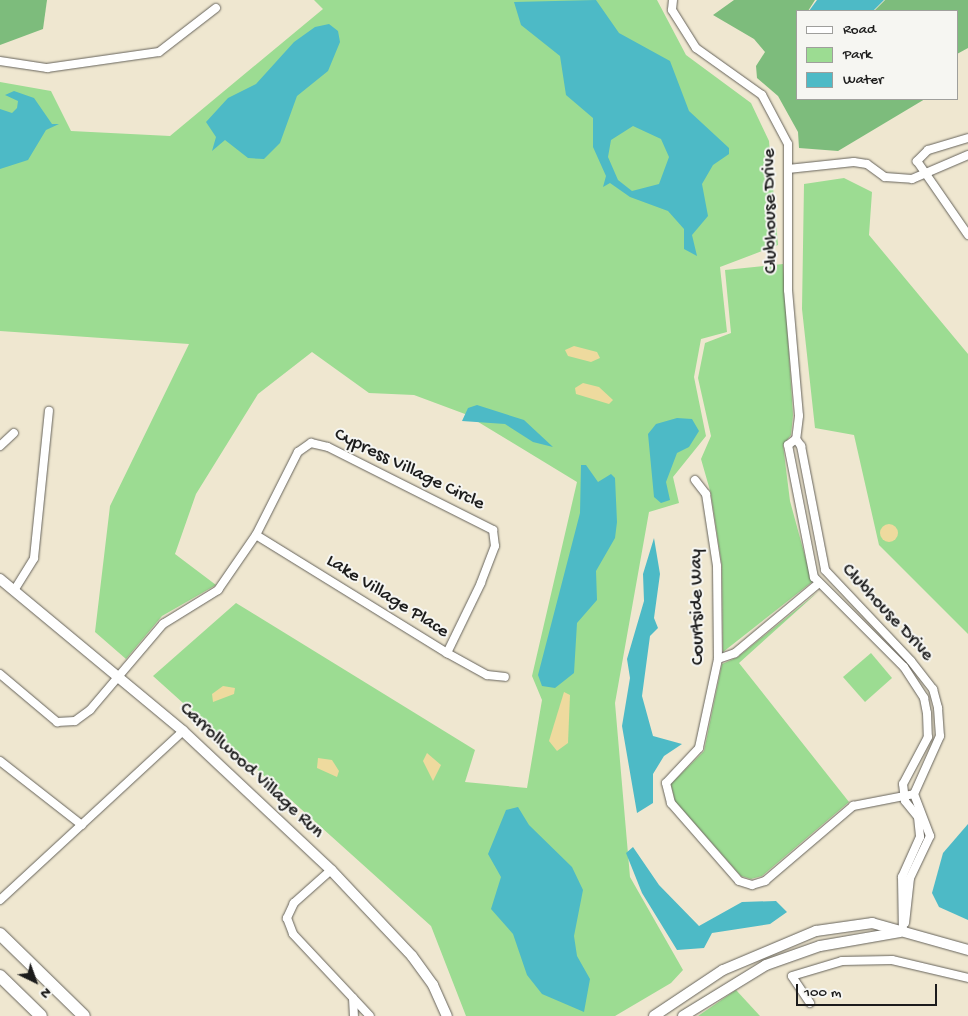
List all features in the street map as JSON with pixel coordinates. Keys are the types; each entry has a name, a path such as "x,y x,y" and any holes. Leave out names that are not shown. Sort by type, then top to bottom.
{"main road":[{"path":"0,934 84,1016"},
{"path":"0,976 41,1016"}],"street":[{"name":"Clubhouse Drive","path":"673,0 672,10 696,48 762,95 784,132 788,169 788,298 798,416 796,439 801,446 809,501 825,570 842,591 878,622 933,690 940,736 914,794"},
{"path":"0,61 47,68 159,52 216,8"},
{"path":"967,230 923,176 917,161 928,150 968,138"},
{"path":"788,169 854,162 892,178 923,176 968,155"},
{"path":"15,589 34,558 49,411"},
{"path":"0,446 14,433"},
{"name":"Clubhouse Drive","path":"796,439 788,445 797,504 819,583 904,667 924,698 928,737 903,784 903,794"},
{"name":"Cypress Village Circle","path":"0,674 57,722 75,721 121,676 163,624 223,582 256,535 298,452 311,443 477,519 493,530 495,546 447,654"},
{"name":"Courtside Way","path":"695,480 706,494 717,566 718,660 700,748 666,783 671,803 739,881 765,881 853,806 903,794 914,794"},
{"path":"797,504 809,501"},
{"name":"Lake Village Place","path":"256,535 447,654 487,675 505,677"},
{"name":"Carrollwood Village Run","path":"0,579 15,589 121,676 184,731 332,870 412,956 433,985 447,1016"},
{"path":"718,660 735,653 819,583"},
{"path":"0,900 184,731"},
{"path":"0,761 82,824"},
{"path":"903,794 918,817 920,837 902,877 903,932"},
{"path":"903,932 910,878 930,836 914,794"},
{"path":"332,870 294,903 288,918 293,934 370,1016"},
{"path":"654,1016 723,970 816,931 872,923 968,950"},
{"path":"683,1016 766,965 820,946 903,932"},
{"path":"810,1003 792,976 842,961 892,960 968,978"},
{"path":"352,998 354,1016"}],"green space":[{"path":"0,0 47,0 43,29 0,45"},
{"path":"314,0 657,0 686,55 751,103 769,141 778,245 720,267 727,332 701,339 694,377 706,436 673,477 679,503 649,512 615,703 630,877 683,970 671,983 615,1016 466,1016 431,926 153,676 236,603 475,750 465,782 527,788 542,700 532,676 577,482 465,414 414,395 369,393 312,352 258,394 196,494 175,554 216,585 162,616 126,659 95,632 110,506 189,344 0,331 0,82 51,91 71,131 170,136 323,9"},
{"path":"734,0 815,0 809,10 796,10 796,100 923,100 838,151 799,148 798,132 778,96 757,78 756,66 765,52 754,39 713,15"},
{"path":"885,0 968,0 968,48 958,53 958,10 875,10"},
{"path":"844,178 872,192 869,235 968,354 968,634 879,545 854,435 815,428 802,309 804,184"},
{"path":"783,264 793,415 791,435 783,445 790,501 812,582 723,652 722,566 711,494 701,459 711,436 698,378 705,343 731,333 725,270"},
{"path":"819,591 739,663 849,802 762,876 751,879 741,876 675,801 671,784 704,751 722,664 738,657"},
{"path":"871,653 892,678 865,702 843,677"},
{"path":"736,990 760,1016 698,1016"}],"sand":[{"path":"574,346 597,352 600,358 591,362 568,356 565,350"},
{"path":"583,383 599,387 613,400 609,404 576,394 575,388"},
{"path":"889,524 895,527 898,533 895,539 889,542 883,539 880,533 883,527"},
{"path":"223,686 235,688 234,694 213,702 212,694"},
{"path":"564,692 570,695 568,743 557,751 549,741"},
{"path":"427,753 441,765 433,781 423,761"},
{"path":"318,758 332,760 339,771 337,777 317,768"}],"water":[{"path":"596,0 619,33 670,61 689,111 729,148 729,154 713,165 702,184 708,216 692,235 697,256 684,249 684,229 668,211 630,197 610,183 603,187 606,176 593,147 593,118 566,95 560,56 521,25 514,2","holes":["633,126 661,139 669,157 659,184 632,191 618,180 608,157 611,140"]},
{"path":"817,0 884,0 874,10 810,10"},
{"path":"329,24 338,31 340,42 328,71 297,96 280,143 264,159 248,158 225,140 212,151 216,137 206,122 228,98 256,84 294,42 315,27"},
{"path":"14,91 34,98 52,124 59,124 46,130 28,160 0,169 0,109 12,113 17,108 18,101 5,95"},
{"path":"477,405 524,420 553,447 533,442 505,424 462,421 468,408"},
{"path":"677,418 692,419 699,431 689,447 677,453 666,482 670,500 661,503 654,497 648,434 656,424"},
{"path":"581,465 586,465 598,482 611,474 615,478 617,522 615,538 596,571 597,600 577,623 574,673 555,688 542,686 538,675 580,513"},
{"path":"654,538 660,574 654,618 658,628 650,636 642,696 653,736 682,744 664,756 653,774 653,803 637,813 622,726 630,678 627,659 644,601 643,574"},
{"path":"518,807 529,825 572,867 583,890 574,936 577,956 590,979 584,1012 542,994 527,975 513,934 491,909 501,877 488,854 506,810"},
{"path":"968,824 968,920 939,907 932,893 943,853"},
{"path":"633,847 659,885 699,926 742,902 776,901 787,912 770,924 712,933 704,948 677,950 642,893 626,853"}]}
